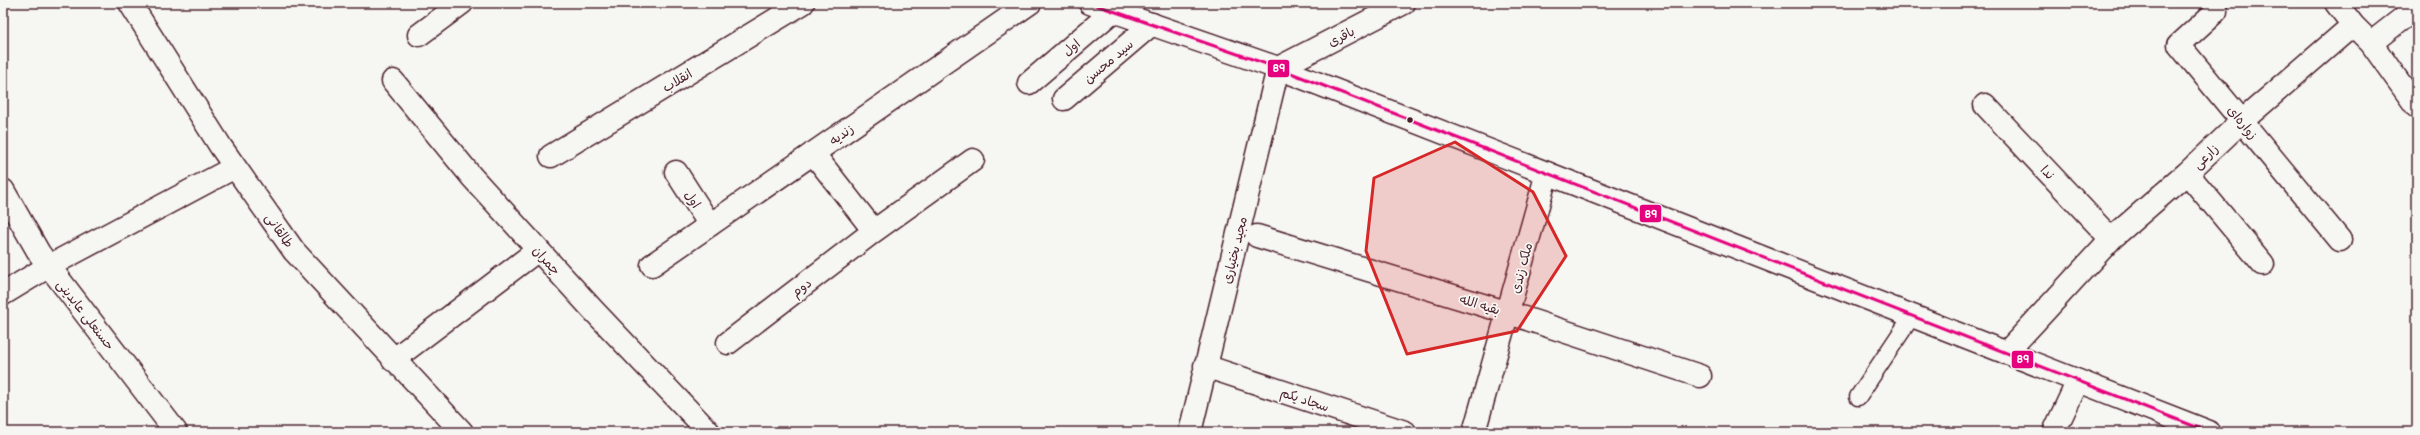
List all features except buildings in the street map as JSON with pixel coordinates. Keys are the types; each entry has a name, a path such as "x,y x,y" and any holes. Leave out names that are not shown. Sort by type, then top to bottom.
{"street":[{"name":"طالقانی","path":"130,3 235,167 294,251 393,360 462,432"},
{"path":"419,35 462,3"},
{"name":"انقلاب","path":"551,156 803,3"},
{"name":"زندیه","path":"652,265 1030,3"},
{"path":"1090,3 1111,7 1152,24 1278,68 2209,432"},
{"name":"باقری","path":"1278,68 1404,3"},
{"path":"2336,3 2353,25 2370,43 2417,107"},
{"name":"اول","path":"1029,83 1111,7"},
{"path":"2370,43 2417,7"},
{"name":"زواره‌ای","path":"2216,11 2178,45 2242,120 2340,240"},
{"name":"سید محسن","path":"1064,98 1152,24"},
{"name":"زارعی","path":"2006,353 2111,239 2187,173 2242,120 2353,25"},
{"name":"مجید بختیاری","path":"1190,432 1278,68"},
{"name":"چمران","path":"393,81 472,177 538,250 709,432"},
{"name":"ندا","path":"1985,105 2111,239"},
{"path":"813,153 874,231"},
{"name":"دوم","path":"728,343 874,231 972,160"},
{"path":"3,294 49,266 235,167"},
{"name":"اول","path":"676,172 710,225"},
{"path":"2187,173 2264,264"},
{"name":"ملک زندی","path":"1474,432 1509,313 1547,174"},
{"name":"حسنعلی عابدینی","path":"3,190 39,253 171,430"},
{"name":"بقیه الله","path":"1257,236 1509,313 1700,376"},
{"path":"393,360 538,250"},
{"name":"سجاد یکم","path":"1205,366 1405,432"},
{"path":"2054,432 2078,381"}],"lane":[{"path":"1858,398 1912,316"}],"highlighted area":[{"path":"1455,142 1533,192 1566,256 1517,331 1407,354 1366,251 1374,178"}],"transit line":[{"name":"89","path":"1090,3 1278,68 2209,432"}]}
